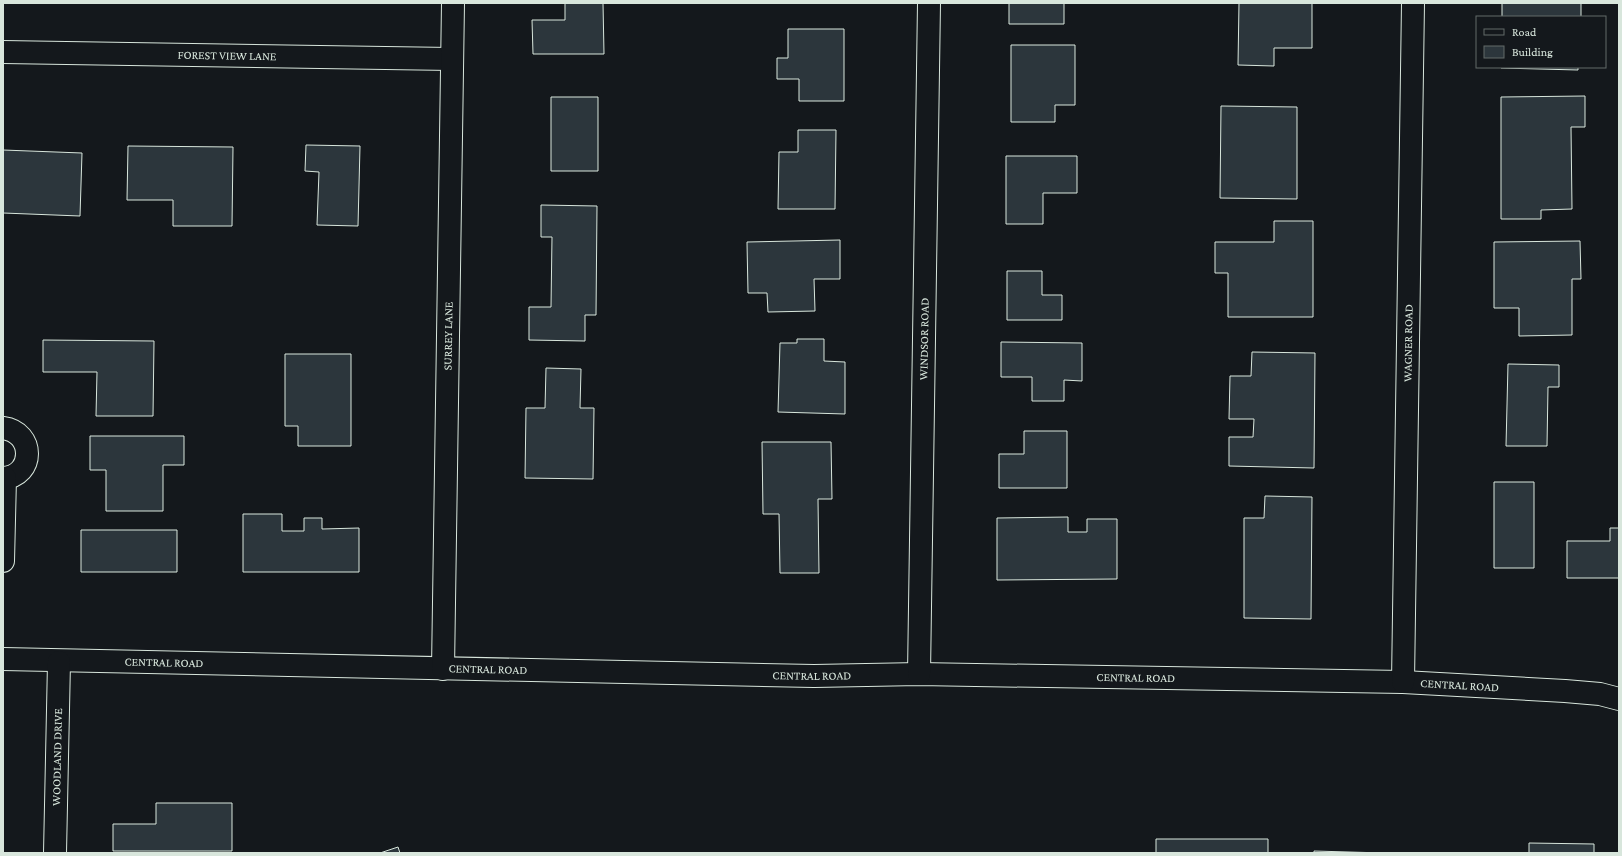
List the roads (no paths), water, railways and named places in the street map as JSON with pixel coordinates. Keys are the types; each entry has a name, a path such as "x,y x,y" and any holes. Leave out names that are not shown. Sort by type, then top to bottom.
{"street":[{"name":"SURREY LANE","path":"443,669 453,3"},
{"name":"WINDSOR ROAD","path":"919,674 929,3"},
{"name":"WAGNER ROAD","path":"1403,682 1413,3"},
{"name":"FOREST VIEW LANE","path":"3,52 451,59"},
{"path":"3,428 10,429 21,436 26,444 28,452 26,462 21,470 14,475 4,478 3,561"},
{"name":"CENTRAL ROAD","path":"3,659 59,662 814,676 919,674 1403,682 1565,691 1600,694 1619,699"},
{"name":"WOODLAND DRIVE","path":"55,853 59,662"}]}
